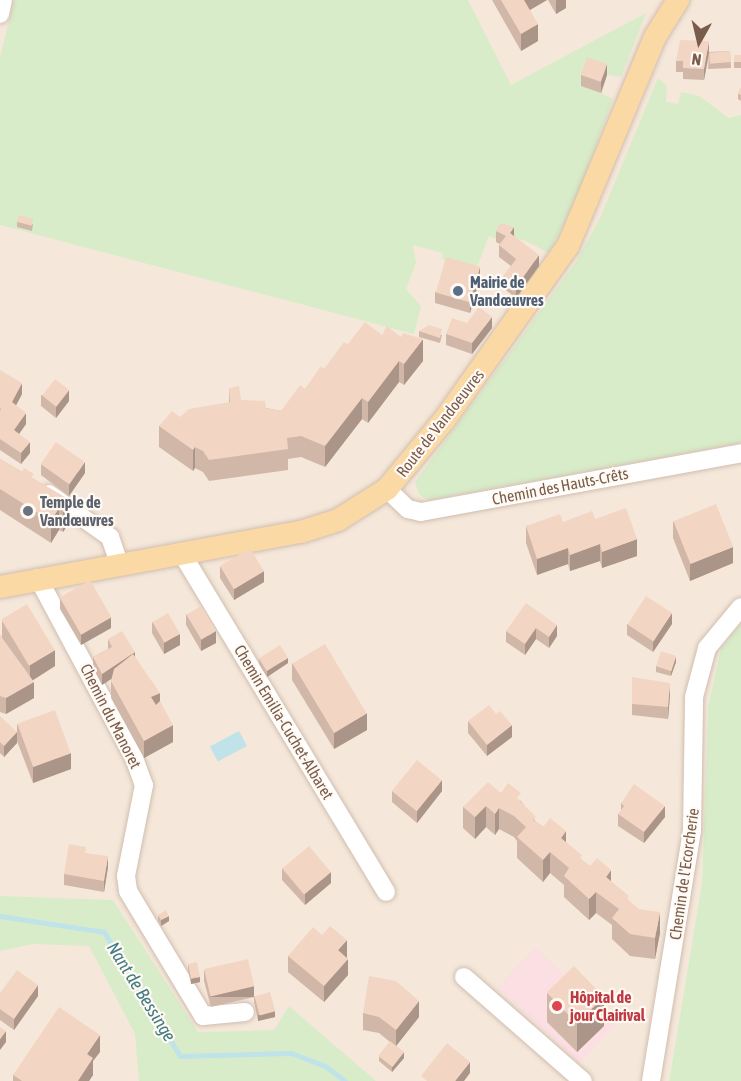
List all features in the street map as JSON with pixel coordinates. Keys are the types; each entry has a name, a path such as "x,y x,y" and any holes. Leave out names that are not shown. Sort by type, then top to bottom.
{"main road":[{"name":"Route de Vandoeuvres","path":"0,587 320,526 358,509 387,489 445,419 568,246 655,38 678,0"}],"street":[{"path":"0,14 3,0"},
{"name":"Chemin des Hauts-Crêts","path":"387,489 408,509 421,512 741,453"},
{"path":"37,485 110,537 119,563"},
{"name":"Chemin Emilia-Cuchet-Albaret","path":"181,552 386,892"},
{"name":"Chemin du Manoret","path":"38,578 134,758 144,784 126,876 128,891 203,1016 244,1012"},
{"name":"Chemin de l'Ecorcherie","path":"651,1081 692,830 693,697 707,648 741,607"},
{"path":"464,977 583,1081"}],"shaded area":[{"path":"0,0 741,0 741,623 721,648 708,706 702,882 669,1081 0,1081"},
{"name":"Hôpital de jour Clairival","path":"535,947 617,1023 579,1064 497,987"}],"green space":[{"path":"14,0 468,0 511,85 646,13 621,77 607,75 601,93 613,99 578,195 549,253 526,241 500,234 497,239 489,236 476,270 442,259 443,253 413,245 416,263 406,289 421,306 414,334 0,225 0,57"},
{"path":"658,78 667,86 666,102 678,104 681,92 699,96 729,118 741,115 741,443 430,500 424,498 419,494 415,482 576,262 600,218"},
{"path":"741,623 741,1081 669,1081 702,882 708,706 721,648"},
{"path":"0,896 113,900 198,1032 274,1030 289,1006 376,1081 139,1081 135,1034 89,946 33,944 0,951"}],"water":[{"path":"239,731 247,746 218,762 210,746"}],"building":[{"path":"501,0 524,0 538,24 521,34"},
{"path":"680,40 709,41 704,69 683,68 683,61 676,61"},
{"path":"730,51 731,62 710,64 709,53"},
{"path":"734,55 741,55 741,62 734,62"},
{"path":"587,57 607,64 601,82 581,75"},
{"path":"19,215 33,219 31,226 17,222"},
{"path":"500,223 514,227 510,233 539,255 516,287 503,277 516,259 499,245 506,236 496,231"},
{"name":"Mairie de Vandœuvres","path":"446,257 480,267 469,302 436,293"},
{"path":"479,307 492,317 472,343 446,334 452,318 467,323"},
{"path":"365,322 382,335 387,326 401,337 403,333 423,339 404,364 399,361 368,402 362,398 325,446 301,436 287,438 288,449 209,460 203,451 195,447 193,450 159,426 172,411 180,417 189,409 230,402 229,388 239,386 241,400 265,401 266,408 281,411 300,385 305,389 321,366 324,369 344,342 348,344"},
{"path":"429,325 442,329 440,338 419,331"},
{"path":"0,370 22,383 12,402 26,413 14,430 30,442 21,453 0,439"},
{"path":"55,379 69,390 56,407 42,396"},
{"path":"56,442 85,462 69,484 41,464"},
{"path":"0,459 22,472 24,468 34,474 31,477 65,497 63,501 68,504 63,511 59,508 51,521 0,489"},
{"path":"716,504 733,547 691,564 673,521"},
{"path":"626,508 637,539 602,552 600,544 570,555 568,548 537,559 526,526 560,514 563,522 592,511 595,519"},
{"path":"250,548 264,571 234,589 220,566"},
{"path":"90,580 111,617 81,635 60,598"},
{"path":"646,596 672,613 653,641 627,625"},
{"path":"526,603 557,625 549,637 536,628 525,644 506,631"},
{"path":"27,604 55,650 29,666 1,619"},
{"path":"201,606 216,631 201,640 186,615"},
{"path":"168,613 180,634 164,643 152,622"},
{"path":"122,631 135,652 102,674 93,657 112,647 108,639"},
{"path":"0,635 34,682 6,698 0,696"},
{"path":"325,644 367,713 334,733 292,664"},
{"path":"280,645 288,658 267,671 259,658"},
{"path":"661,651 676,656 671,671 656,666"},
{"path":"133,654 160,693 151,697 156,705 160,701 173,725 144,741 111,681 114,669"},
{"path":"632,677 670,683 668,707 632,704"},
{"path":"489,705 496,714 500,711 512,725 487,745 468,721"},
{"path":"55,710 71,753 33,767 17,724"},
{"path":"0,716 17,732 4,746 0,742"},
{"path":"417,760 442,780 417,811 392,791"},
{"path":"488,782 501,793 508,783 521,793 517,798 536,817 533,820 543,827 550,818 566,831 561,838 582,855 580,858 590,866 597,858 611,870 606,877 629,896 627,899 639,909 660,912 655,938 630,934 612,918 619,909 596,892 589,899 564,876 569,868 550,852 543,860 517,837 526,827 514,816 499,808 495,814 486,806 475,817 463,807"},
{"path":"634,784 665,806 644,832 618,814 624,806 621,803"},
{"path":"69,844 86,847 85,853 108,856 104,881 64,874"},
{"path":"309,846 331,872 304,895 282,868"},
{"path":"166,910 169,916 161,920 158,915"},
{"path":"330,926 347,940 338,950 348,959 324,986 288,956 313,927 322,935"},
{"path":"248,959 254,986 210,996 204,969"},
{"path":"197,962 200,977 191,978 188,964"},
{"path":"574,966 604,997 577,1023 547,992"},
{"path":"17,970 38,985 14,1019 0,1009 0,993"},
{"path":"369,976 396,981 419,1001 396,1030 379,1017 363,1013"},
{"path":"270,992 275,1011 260,1015 255,996"},
{"path":"59,1007 100,1035 87,1054 93,1058 78,1081 22,1081 13,1075"},
{"path":"0,1027 6,1031 0,1039"},
{"path":"390,1041 404,1052 392,1067 378,1056"},
{"path":"447,1043 470,1062 455,1081 427,1081 421,1076"}],"waterway":[{"name":"Nant de Bessinge","path":"0,916 104,932 180,1056 291,1053 325,1066 345,1081"}],"place":[{"name":"Mairie de Vandœuvres","path":"458,291"},
{"name":"Temple de Vandœuvres","path":"28,511"},
{"name":"Hôpital de jour Clairival","path":"557,1006"}]}
